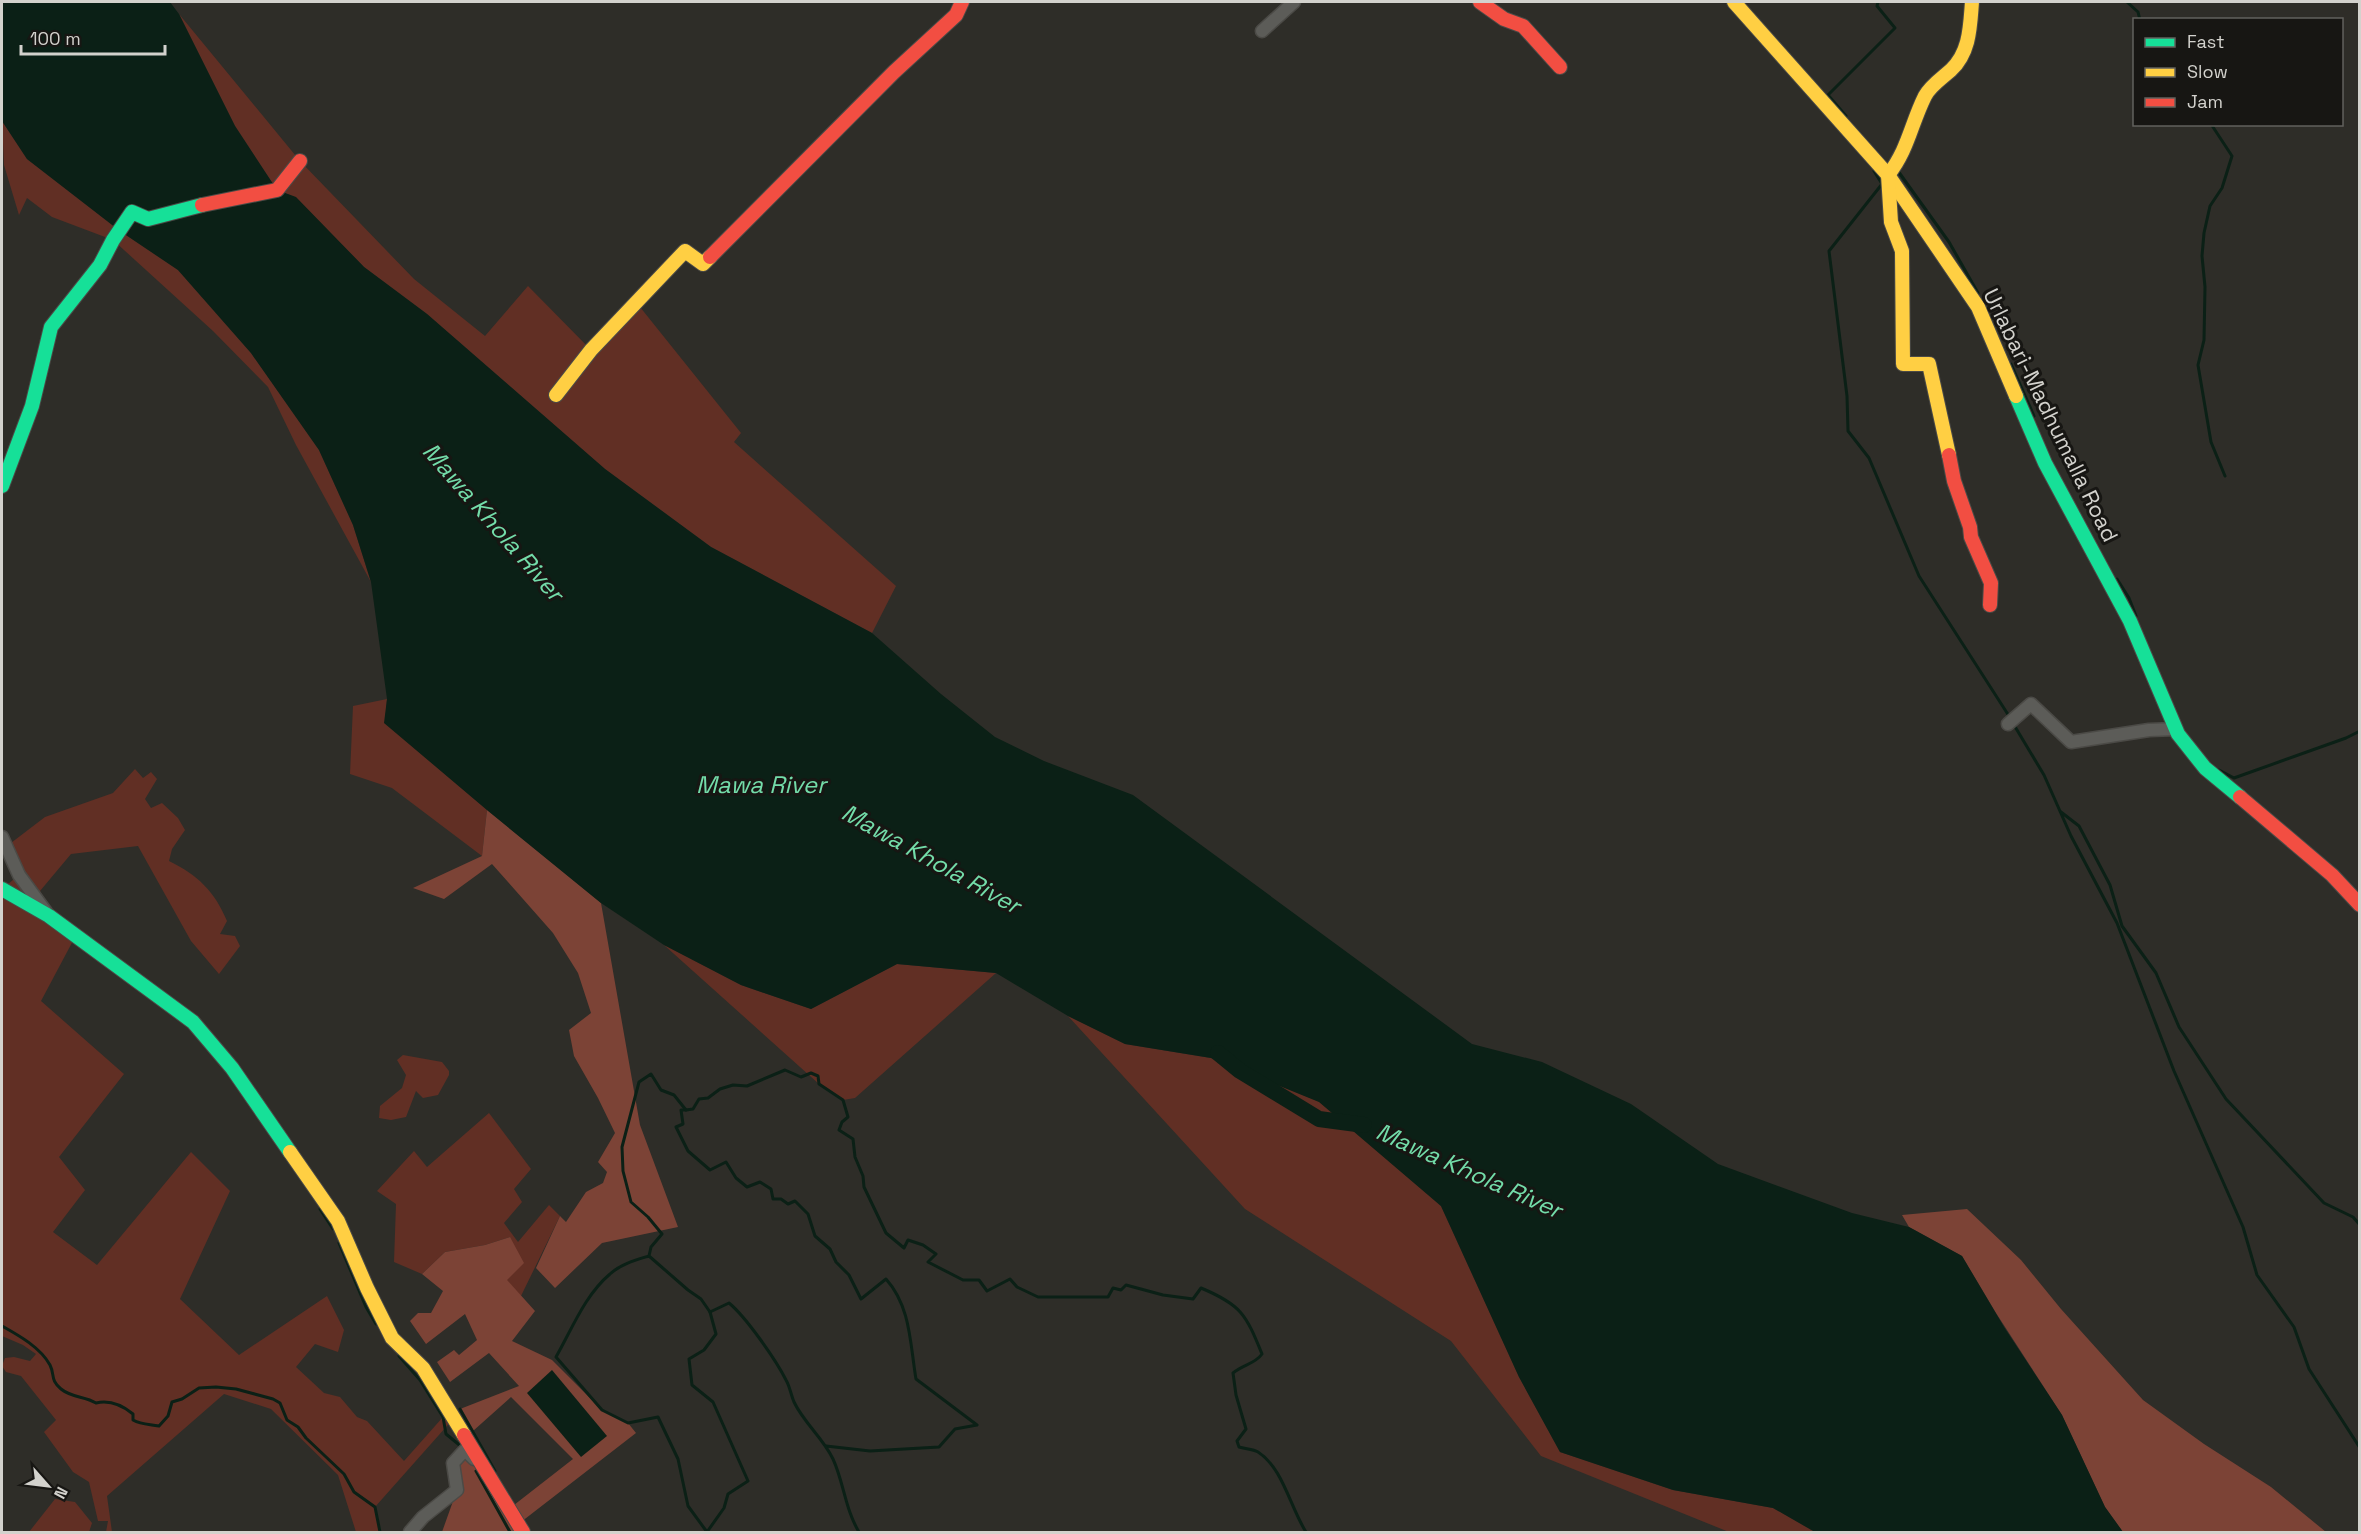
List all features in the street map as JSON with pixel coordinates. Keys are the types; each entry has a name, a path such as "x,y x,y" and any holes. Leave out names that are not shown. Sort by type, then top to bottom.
{"street":[{"path":"556,395 591,350 685,251 703,264 894,72 956,15 962,2"},
{"path":"1262,31 1294,2"},
{"path":"1480,2 1503,19 1523,27 1560,67"},
{"name":"Urlabari-Madhumalla Road","path":"1734,2 1888,175 1978,307 2045,463 2130,621 2176,729 2205,768 2332,875 2360,905"},
{"path":"1972,2 1968,45 1956,65 1926,93 1898,164 1888,175 1891,222 1902,251 1903,364 1929,364 1954,482 1970,527 1971,537 1991,583 1990,604"},
{"path":"2,486 32,406 51,327 100,265 132,212 148,219 179,209 277,190 300,161"},
{"path":"2008,724 2031,704 2072,742 2149,730 2176,729"},
{"path":"2,837 20,875 49,916"},
{"path":"2,889 49,916 193,1022 232,1068 338,1221 392,1338 423,1368 523,1533"},
{"path":"410,1533 423,1517 457,1490 453,1463 465,1450 485,1471"}],"shaded area":[{"path":"179,14 300,161 414,279 485,336 528,286 591,350 636,302 741,433 734,442 896,586 872,633 711,547 605,469 427,314 364,267 296,198 277,190 235,126"},
{"path":"2,121 27,159 120,231 178,270 251,353 319,450 353,525 371,582 296,445 268,387 213,331 113,240 52,217 27,198 19,215 4,165"},
{"path":"387,699 385,723 487,810 482,856 392,788 350,774 353,706"},
{"path":"135,769 143,778 151,772 157,779 145,799 151,808 162,803 178,818 185,830 172,849 169,861 197,878 211,893 227,921 220,934 235,936 240,946 219,974 191,941 138,846 71,854 40,891 56,922 75,937 41,1001 124,1074 59,1157 85,1190 53,1232 97,1265 191,1152 230,1191 180,1299 239,1355 327,1296 344,1330 338,1352 315,1344 296,1367 324,1393 340,1397 357,1417 367,1421 404,1461 443,1417 454,1418 375,1507 380,1532 356,1532 338,1475 271,1409 224,1394 107,1496 112,1532 106,1532 108,1521 98,1521 89,1482 73,1472 44,1432 56,1420 21,1376 6,1372 2,1366 5,1358 14,1357 30,1361 36,1354 23,1345 2,1336 2,889 19,875 7,846 45,817 113,793"},
{"path":"487,810 601,903 640,1125 678,1227 602,1243 555,1288 536,1268 560,1216 566,1222 586,1192 603,1183 607,1172 598,1162 615,1133 574,1056 569,1030 591,1013 578,973 553,933 492,864 444,899 413,888 482,856"},
{"path":"664,945 741,985 811,1009 897,964 996,973 855,1098 843,1100 819,1084"},
{"path":"1068,1016 1125,1044 1211,1058 1320,1102 1441,1206 1519,1377 1560,1452 1673,1490 1773,1508 1815,1532 1729,1532 1541,1456 1451,1341 1245,1209"},
{"path":"403,1055 442,1062 449,1071 449,1075 438,1095 423,1098 416,1091 406,1117 391,1120 379,1118 380,1106 402,1088 406,1075 397,1060"},
{"path":"489,1113 531,1169 514,1189 522,1202 504,1223 518,1242 549,1205 560,1216 521,1296 506,1280 510,1237 485,1245 445,1252 422,1274 394,1262 396,1204 377,1191 414,1151 427,1167"},
{"path":"1967,1209 2021,1260 2061,1309 2143,1400 2204,1444 2271,1487 2326,1532 2123,1532 2105,1507 2062,1415 1962,1256 1909,1227 1902,1215"},
{"path":"510,1237 524,1263 507,1280 535,1311 512,1341 552,1360 602,1410 628,1423 636,1433 521,1522 523,1532 442,1532 457,1490 453,1463 465,1450 514,1505 573,1459 511,1397 473,1431 460,1409 519,1386 489,1353 450,1382 437,1362 454,1350 459,1355 477,1340 465,1314 426,1344 410,1321 418,1313 431,1313 443,1291 422,1274 445,1252 485,1245"},
{"path":"55,1499 75,1502 92,1523 89,1532 29,1532"}],"water":[{"name":"Mawa River","path":"2,2 170,2 179,14 235,126 277,190 296,197 364,267 427,314 605,469 711,547 872,633 941,694 995,737 1044,761 1133,795 1472,1044 1542,1062 1631,1104 1718,1164 1852,1213 1909,1227 1962,1256 2004,1327 2062,1415 2105,1507 2123,1532 1815,1532 1773,1508 1673,1490 1560,1452 1519,1377 1441,1206 1319,1102 1211,1058 1125,1044 1068,1016 996,973 897,964 811,1009 741,985 664,945 601,903 384,723 387,699 371,582 353,525 319,450 251,353 178,270 120,231 27,159 2,121"},
{"path":"552,1370 607,1436 581,1457 527,1393"}],"waterway":[{"path":"1846,116 1828,95 1895,28 1877,6 1878,2"},
{"path":"2127,2 2138,12 2140,18"},
{"path":"2212,126 2232,156 2222,188 2210,206 2204,233 2202,256 2205,287 2204,340 2198,365 2211,442 2225,476"},
{"path":"1874,171 1882,184 1829,251 1847,396 1848,431 1869,458 1919,576 2009,716"},
{"path":"1898,171 1949,242 1978,293"},
{"path":"2011,364 2034,416"},
{"path":"2117,579 2129,598 2136,616"},
{"path":"2014,725 2044,775 2071,836 2117,923 2174,1071 2243,1227 2257,1275 2294,1327 2309,1369 2360,1448"},
{"path":"2219,770 2234,778 2360,731"},
{"path":"2061,812 2079,826 2110,885 2122,926 2156,973 2179,1027 2226,1099 2324,1203 2353,1217 2360,1225"},
{"name":"Mawa Khola River","path":"1218,1053 1240,1071 1319,1119 1364,1125"},
{"path":"707,1532 724,1508 728,1494 748,1481 713,1402 692,1385 689,1359 704,1350 716,1334 710,1312 701,1299 649,1256 651,1247 662,1234 631,1202 623,1171 622,1147 639,1082 651,1074 661,1090 674,1095 686,1110 693,1109 699,1099 708,1098 720,1089 733,1085 747,1086 785,1070 801,1077 811,1073 818,1076 819,1084 843,1100 848,1117 842,1122 839,1130 853,1139 855,1157 863,1176 864,1187 886,1233 904,1248 908,1240 923,1245 936,1254 928,1262 963,1280 979,1280 987,1291 1010,1279 1017,1287 1038,1297 1108,1297 1113,1288 1121,1290 1126,1285 1163,1295 1193,1299 1201,1288 1234,1306 1246,1320 1262,1354 1233,1373 1236,1395 1246,1429 1237,1441 1239,1447 1258,1452 1274,1468 1306,1532"},
{"path":"686,1110 681,1110 683,1124 676,1127 688,1151 710,1170 726,1162 736,1178 747,1187 760,1182 771,1189 773,1199 781,1199 788,1204 795,1201 808,1214 815,1236 830,1249 836,1262 849,1275 861,1299 886,1279 905,1314 916,1379 977,1425 955,1429 939,1447 870,1451 826,1446"},
{"path":"320,1209 333,1229"},
{"path":"339,1243 366,1307 376,1324"},
{"path":"649,1256 619,1268 601,1282 586,1302 556,1357 602,1410 628,1423 658,1417 678,1459 688,1506 707,1532"},
{"path":"710,1312 729,1303 744,1318 768,1351 787,1383 798,1410 833,1459 859,1532"},
{"path":"2,1326 41,1353 50,1365 54,1380 61,1389 96,1403 106,1402 120,1406 133,1414 133,1420 139,1423 159,1426 168,1416 172,1402 182,1399 199,1388 236,1389 273,1399 280,1403 287,1420 298,1427 306,1438 344,1474 354,1492 375,1507 380,1532"},
{"path":"399,1356 420,1380 443,1417 446,1434 463,1448"},
{"path":"460,1409 495,1471"},
{"path":"476,1471 510,1532"}],"traffic: fast":[{"path":"2,486 32,406 51,327 100,265 132,212 148,219 202,205"},
{"path":"2016,396 2045,463 2130,621 2178,734 2205,768 2240,797"},
{"path":"2,889 49,916 193,1022 232,1068 290,1152"}],"traffic: slow":[{"path":"1734,2 1888,175 1978,307 2016,396"},
{"path":"1949,455 1929,364 1903,364 1902,251 1891,222 1888,175 1909,137 1927,92 1951,70 1962,55 1968,39 1972,2"},
{"path":"556,395 591,350 685,251 703,264 710,257"},
{"path":"290,1152 338,1221 392,1338 423,1368 464,1435"}],"traffic: jam":[{"path":"710,257 894,72 956,15 962,2"},
{"path":"1480,2 1504,19 1523,26 1560,67"},
{"path":"202,205 277,190 300,161"},
{"path":"1949,455 1954,481 1970,527 1971,537 1991,583 1990,605"},
{"path":"2240,797 2332,875 2360,905"},
{"path":"464,1435 523,1532"}]}
